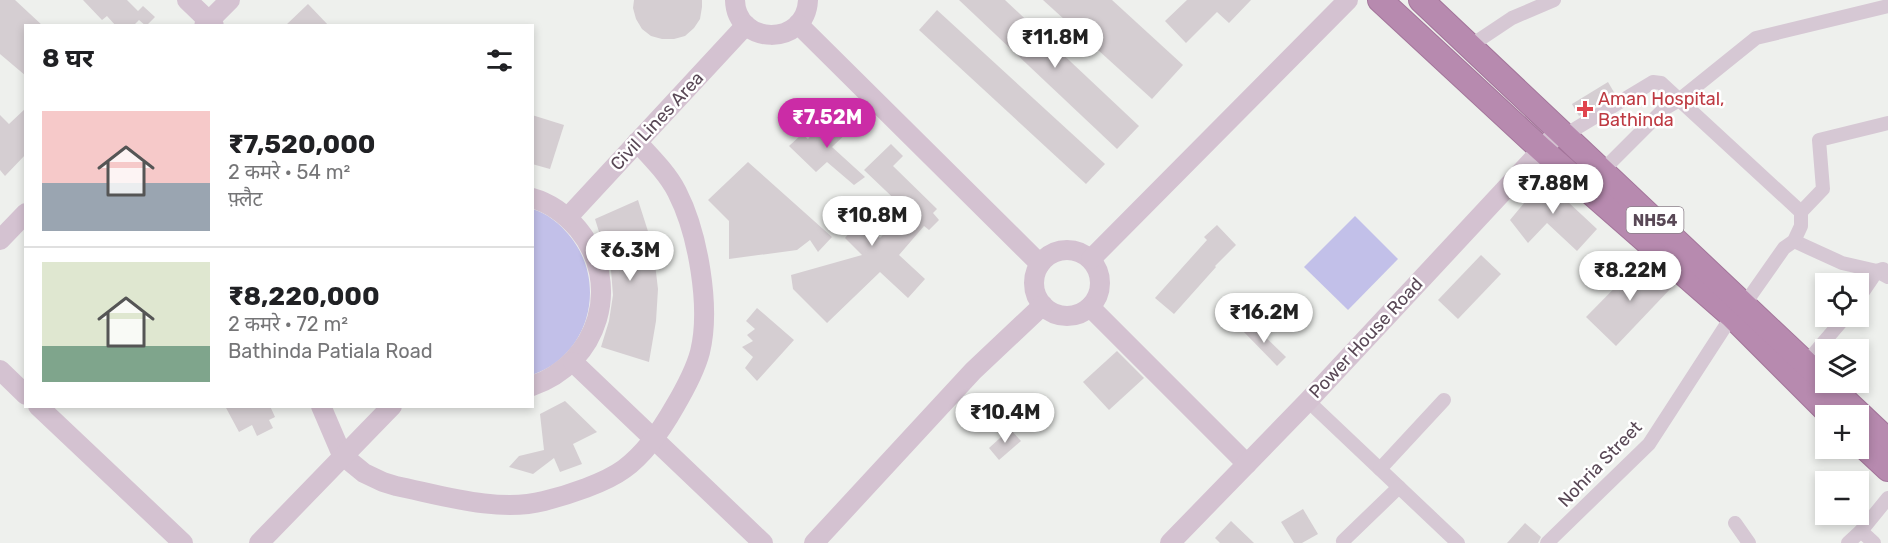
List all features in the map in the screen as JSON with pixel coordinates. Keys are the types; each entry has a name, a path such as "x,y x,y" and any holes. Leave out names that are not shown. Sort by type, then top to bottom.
{"highway":[{"name":"NH54","path":"1380,0 1541,149 1805,364 1888,441"},
{"name":"NH54","path":"1421,0 1602,170 1739,312 1822,405"},
{"path":"1869,451 1888,469"}],"street":[{"path":"187,0 209,24 230,0"},
{"path":"735,0 739,16 746,25 756,32 767,35 778,35 798,24 805,15 808,0"},
{"path":"1091,259 1348,0"},
{"path":"1470,46 1512,18 1554,0"},
{"path":"1602,170 1664,109 1756,38 1888,6"},
{"path":"798,24 1040,264"},
{"name":"Civil Lines Area","path":"568,217 746,25"},
{"path":"1563,133 1653,82 1661,83 1801,212"},
{"path":"1884,272 1842,263 1794,241 1801,226 1801,212 1823,189 1819,140 1888,123"},
{"name":"Power House Road","path":"1170,543 1308,401 1541,149 1563,133"},
{"path":"322,408 344,457 364,472 396,486 479,503 543,502 598,483 622,471 642,455 665,424 696,365 703,331 704,289 690,226 676,190 637,142"},
{"path":"534,199 568,217 589,242 600,272 601,305 592,336 573,362 548,380 534,385"},
{"path":"0,240 24,215"},
{"name":"Nohria Street","path":"1547,543 1649,444 1784,248 1794,241"},
{"path":"1060,251 1078,251 1091,259 1100,276 1099,292 1090,307 1074,315 1056,314 1043,305 1035,290 1035,275 1040,264 1045,258 1060,251"},
{"path":"1869,287 1884,272"},
{"path":"814,543 973,370 1043,305"},
{"path":"1090,307 1247,464"},
{"path":"1805,364 1837,327"},
{"path":"573,362 763,543"},
{"path":"0,370 24,392"},
{"path":"1380,469 1444,400"},
{"path":"1308,401 1458,543"},
{"path":"40,408 183,543"},
{"path":"259,543 390,408"},
{"path":"1344,543 1343,541 1399,488"},
{"path":"1848,543 1888,498"},
{"path":"1735,522 1749,543"},
{"path":"1861,531 1874,543"}],"shaded area":[{"path":"534,210 553,219 569,235 581,253 588,273 590,294 587,315 580,334 568,351 552,365 534,374"},
{"path":"1355,216 1398,259 1348,310 1304,267"}],"building":[{"path":"0,0 15,0 41,24 24,24 24,74 0,54"},
{"path":"83,0 127,0 138,11 143,6 155,17 148,24 139,20 135,24 114,24 107,16 102,20"},
{"path":"634,0 702,0 700,19 685,36 662,39 651,36 642,29 636,19 633,8"},
{"path":"959,0 1005,0 1139,126 1117,149"},
{"path":"1043,0 1112,0 1183,65 1152,99"},
{"path":"1187,0 1251,0 1229,23 1217,12 1186,43 1165,21"},
{"path":"308,4 327,24 287,24"},
{"path":"937,10 1105,164 1086,184 919,30"},
{"path":"1608,82 1615,94 1579,116 1572,104"},
{"path":"24,110 24,156 5,176 0,170 0,115 9,124"},
{"path":"830,112 851,129 832,147 865,177 854,185 827,162 816,172 789,146 802,134 808,139"},
{"path":"534,116 564,125 550,169 534,165"},
{"path":"891,144 903,156 893,166 937,209 933,213 939,220 929,230 924,226 899,255 925,279 908,298 880,272 827,323 793,289 791,275 862,255 845,238 860,220 880,238 906,210 864,170"},
{"path":"748,162 832,237 818,252 810,240 797,250 729,259 729,221 708,200"},
{"path":"1548,174 1573,195 1567,201 1597,229 1577,251 1547,223 1528,243 1510,220"},
{"path":"638,200 653,247 658,289 656,321 649,362 601,347 609,321 613,295 611,270 595,219"},
{"path":"1217,225 1236,245 1174,314 1155,298 1207,240 1204,237"},
{"path":"1481,255 1501,274 1458,319 1438,300"},
{"path":"1644,258 1673,286 1616,346 1586,317"},
{"path":"757,308 794,340 757,381 745,368 753,357 742,347 753,341 747,335 755,329 746,321"},
{"path":"1249,321 1286,357 1277,366 1241,329"},
{"path":"1117,351 1144,378 1109,410 1083,382"},
{"path":"565,401 597,432 573,444 582,464 560,472 554,458 533,474 509,467 519,456 544,450 540,414"},
{"path":"226,408 271,408 275,417 269,420 273,428 257,436 252,425 239,432"},
{"path":"1010,429 1021,441 999,460 989,448"},
{"path":"1303,509 1318,534 1302,543 1294,543 1281,522"},
{"path":"1231,521 1254,543 1220,543 1215,538"},
{"path":"1525,523 1541,537 1538,543 1507,543"}],"place":[{"name":"Aman Hospital, Bathinda","path":"1585,109"}]}
